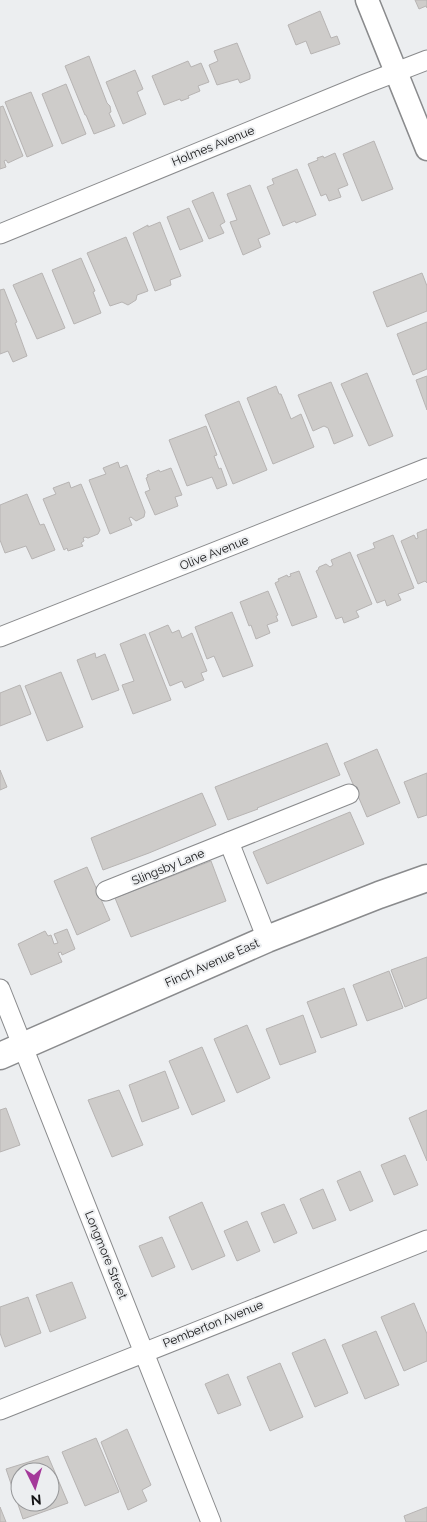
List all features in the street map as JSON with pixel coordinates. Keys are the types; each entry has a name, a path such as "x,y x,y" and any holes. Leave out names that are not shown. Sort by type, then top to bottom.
{"main road":[{"name":"Finch Avenue East","path":"12,1051 267,939 427,878"}],"street":[{"path":"367,0 427,149"},
{"name":"Holmes Avenue","path":"0,234 427,60"},
{"name":"Olive Avenue","path":"0,637 427,468"},
{"name":"Slingsby Lane","path":"106,891 349,794"},
{"path":"229,842 267,939"},
{"name":"Longmore Street","path":"0,989 12,1051 144,1352 211,1522"},
{"name":"Pemberton Avenue","path":"0,1410 427,1240"}],"building":[{"path":"415,0 427,0 427,8 426,6 419,9"},
{"path":"320,11 331,38 337,36 340,44 311,54 306,41 296,45 288,25"},
{"path":"237,43 250,79 240,83 238,79 217,85 209,65 218,61 214,51"},
{"path":"89,56 107,103 110,106 111,112 109,113 115,126 94,134 65,66"},
{"path":"188,61 191,67 201,63 209,82 198,86 200,91 188,96 189,98 164,105 152,76"},
{"path":"135,70 143,89 137,92 146,114 123,124 106,82"},
{"path":"66,84 86,134 62,144 42,94"},
{"path":"31,92 53,146 27,157 5,102"},
{"path":"3,106 23,156 8,163 6,160 4,161 6,167 0,169 0,107"},
{"path":"374,141 393,189 362,201 343,154"},
{"path":"335,153 348,185 338,189 341,197 329,201 326,194 321,196 308,164 318,160 317,158 323,156 324,158"},
{"path":"297,169 316,215 283,226 267,187 274,184 272,179"},
{"path":"250,185 270,234 258,239 261,247 243,255 230,222 237,220 227,194"},
{"path":"213,192 225,222 220,225 224,233 209,239 192,201"},
{"path":"189,208 203,241 180,250 167,217"},
{"path":"160,222 181,276 170,280 171,285 155,291 133,233 148,225 148,227"},
{"path":"126,237 148,291 137,295 136,300 128,305 122,302 110,306 87,253"},
{"path":"81,258 95,291 93,292 101,313 74,324 52,270"},
{"path":"42,273 65,328 37,339 13,285"},
{"path":"422,273 427,286 427,311 387,327 373,292"},
{"path":"4,289 17,322 15,323 27,356 13,362 8,351 0,354 0,290"},
{"path":"427,322 427,369 413,375 397,334"},
{"path":"367,373 393,436 369,446 341,384"},
{"path":"427,376 427,410 416,380"},
{"path":"331,382 353,436 334,444 328,428 324,426 313,431 298,395"},
{"path":"276,386 291,419 301,414 314,447 273,464 247,398"},
{"path":"239,401 267,470 233,484 205,415"},
{"path":"206,426 217,455 214,456 227,485 217,489 212,477 187,486 169,440"},
{"path":"118,462 120,468 127,465 145,512 144,517 136,521 131,517 129,518 132,525 110,534 89,480 106,474 103,468"},
{"path":"171,468 182,495 175,497 178,506 155,515 145,492 150,490 146,478 148,477 147,475"},
{"path":"69,482 71,488 81,484 100,530 98,534 83,538 84,541 81,543 83,546 68,551 67,548 64,550 43,499 56,494 53,488"},
{"path":"27,494 40,525 44,524 55,550 32,559 26,546 5,553 0,540 0,505"},
{"path":"427,529 427,583 425,581 418,584 401,541 414,535 416,539 418,538 417,533"},
{"path":"393,535 414,588 398,594 401,600 387,606 385,600 377,603 357,555 375,548 373,543"},
{"path":"350,552 372,604 356,611 359,617 344,623 342,617 336,619 316,571 319,567 326,564 330,567 333,565 331,560"},
{"path":"299,571 317,617 292,626 275,583 279,581 278,579 287,575 288,577 291,576 290,574"},
{"path":"268,591 278,615 276,616 278,621 267,625 270,633 256,639 240,602"},
{"path":"232,612 253,666 223,677 214,656 207,659 195,627"},
{"path":"168,625 172,633 179,630 182,638 192,633 207,671 201,673 204,680 185,688 182,681 170,686 149,633"},
{"path":"145,634 171,700 133,714 122,685 134,681 120,644"},
{"path":"95,653 96,658 105,654 119,690 92,700 77,660"},
{"path":"61,672 83,727 47,741 25,686"},
{"path":"20,685 31,714 0,726 0,693"},
{"path":"327,743 340,775 228,820 215,787"},
{"path":"377,749 400,803 367,817 344,763"},
{"path":"0,770 7,787 0,790"},
{"path":"427,773 427,815 418,818 404,782"},
{"path":"202,793 216,825 103,870 91,838"},
{"path":"350,812 364,844 267,884 253,852"},
{"path":"211,861 226,901 131,937 115,898"},
{"path":"87,867 110,920 77,935 54,881"},
{"path":"67,929 75,949 62,955 61,952 58,953 62,962 31,975 18,944 45,931 48,936 51,935 54,944 58,943 54,934"},
{"path":"427,957 427,998 405,1007 391,970"},
{"path":"389,971 403,1008 367,1021 353,985"},
{"path":"344,988 357,1025 321,1038 307,1002"},
{"path":"303,1015 316,1052 280,1065 266,1029"},
{"path":"247,1025 270,1078 237,1093 214,1039"},
{"path":"202,1047 225,1101 192,1115 169,1061"},
{"path":"165,1071 179,1108 142,1122 129,1085"},
{"path":"119,1090 143,1145 112,1157 88,1100"},
{"path":"6,1108 20,1145 0,1152 0,1110"},
{"path":"427,1110 427,1161 409,1118"},
{"path":"405,1155 418,1185 394,1195 381,1165"},
{"path":"360,1171 373,1201 350,1211 337,1181"},
{"path":"323,1189 336,1220 313,1229 300,1199"},
{"path":"202,1202 225,1256 192,1270 169,1217"},
{"path":"284,1204 297,1233 274,1243 261,1213"},
{"path":"247,1221 260,1251 237,1261 224,1231"},
{"path":"162,1237 175,1267 152,1277 139,1246"},
{"path":"72,1282 86,1318 50,1332 36,1295"},
{"path":"28,1297 41,1333 5,1347 0,1333 0,1307"},
{"path":"414,1303 427,1334 427,1361 404,1371 381,1317"},
{"path":"376,1331 399,1385 365,1399 342,1345"},
{"path":"325,1339 348,1393 315,1407 292,1353"},
{"path":"280,1363 303,1417 270,1431 247,1377"},
{"path":"228,1374 241,1405 218,1414 205,1384"},
{"path":"127,1429 151,1485 142,1490 147,1501 128,1510 101,1442"},
{"path":"96,1438 119,1492 85,1506 62,1452"},
{"path":"48,1456 51,1462 29,1462"},
{"path":"10,1468 10,1481 6,1469"},
{"path":"60,1484 68,1503 60,1506"},
{"path":"0,1507 6,1522 0,1522"},
{"path":"427,1507 427,1522 406,1522 404,1516"},
{"path":"21,1512 43,1512 23,1519"}]}
